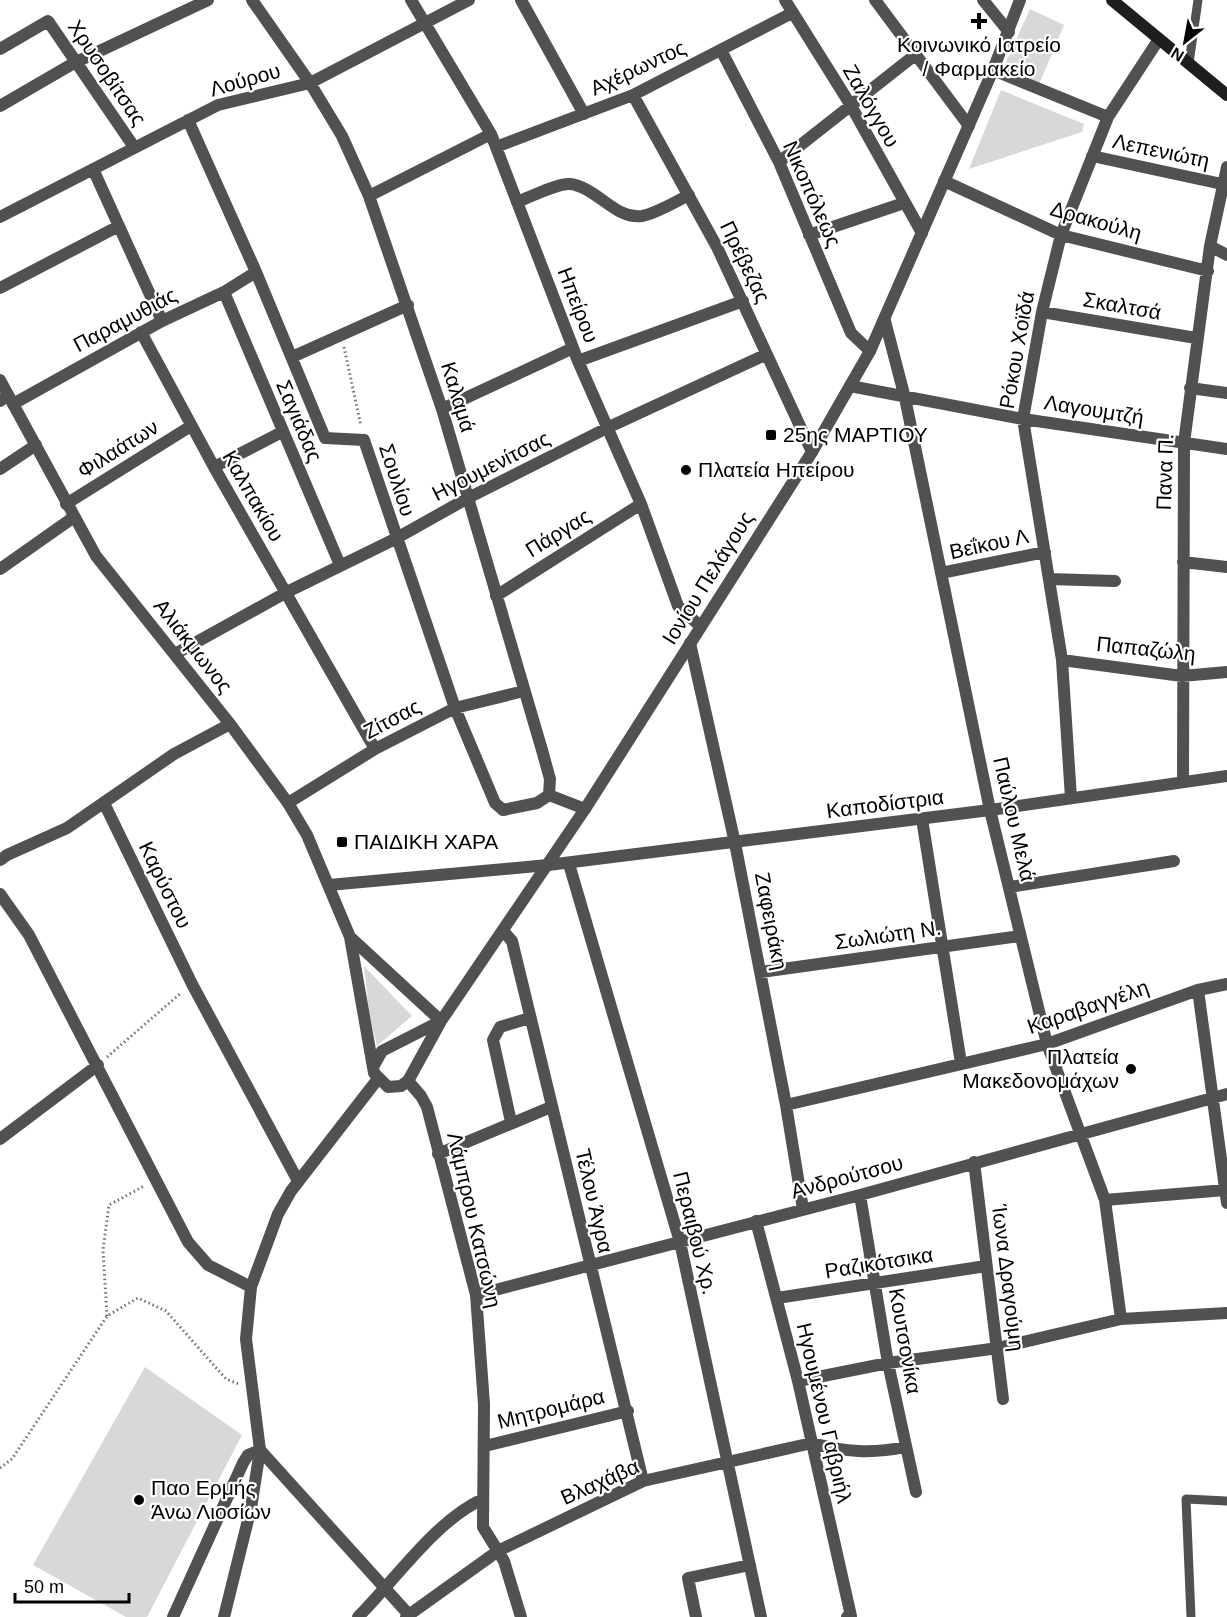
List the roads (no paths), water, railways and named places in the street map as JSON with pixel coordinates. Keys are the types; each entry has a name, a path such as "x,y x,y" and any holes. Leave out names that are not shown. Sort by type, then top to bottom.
{"main road":[{"path":"1112,0 1227,94"}],"street":[{"path":"0,106 74,63 208,0"},
{"name":"Καλαμά","path":"253,0 310,83 348,146 369,196 442,409 550,779 549,795"},
{"name":"Ηπείρου","path":"411,0 491,134 578,361 641,504 678,606 699,625"},
{"name":"Λούρου","path":"0,217 218,105 310,83 469,0"},
{"path":"521,0 584,114"},
{"name":"Ζαλόγγου","path":"784,0 850,104 922,233"},
{"path":"875,0 969,126"},
{"path":"983,0 1009,32"},
{"name":"Ιονίου Πελάγους","path":"408,1081 441,1021 504,932 585,809 690,643 699,625 812,452 870,351 993,70 1020,0"},
{"name":"Αχέρωντος","path":"496,147 633,95 792,13"},
{"name":"Χρυσοβίτσας","path":"0,49 48,21 74,63 134,147"},
{"name":"Ρόκου Χοϊδά","path":"1071,798 1062,660 1023,419 1042,312 1061,236 1108,117 1159,39"},
{"name":"Νικοπόλεως","path":"721,50 779,162 851,333 870,351"},
{"path":"779,162 915,55"},
{"name":"Λεπενιώτη","path":"993,70 1108,117"},
{"name":"Πρέβεζας","path":"633,95 689,195 743,301 765,355 812,452"},
{"name":"Σουλίου","path":"188,120 256,272 325,438 364,440 395,539 455,708 495,803 503,810 537,803 549,795"},
{"path":"369,196 491,134"},
{"name":"Λεπενιώτη","path":"1092,156 1222,184"},
{"name":"Πανα Π.","path":"1183,782 1184,443 1210,246 1227,167"},
{"path":"93,169 117,227 162,321"},
{"name":"Δρακούλη","path":"944,181 1061,236 1208,270"},
{"path":"517,202 568,184 596,193 629,215 642,216 689,195"},
{"path":"809,235 904,203"},
{"path":"0,288 117,227"},
{"path":"1210,246 1227,255"},
{"name":"Παραμυθιάς","path":"7,400 224,292 256,272"},
{"name":"Σαγιάδας","path":"224,292 340,565"},
{"path":"578,361 743,301"},
{"path":"292,357 408,305"},
{"name":"Σκαλτσά","path":"1042,312 1197,338"},
{"name":"Παύλου Μελά","path":"885,321 905,398 990,810 1047,1044 1105,1200 1121,1319"},
{"name":"Καλπακίου","path":"141,332 214,467 375,749"},
{"path":"442,409 573,348"},
{"name":"Ηγουμενίτσας","path":"175,654 287,592 395,539 468,498 609,427 765,355"},
{"name":"Αλιάκμωνος","path":"0,380 7,400 36,445 96,556 230,724 288,803 307,835 350,938 372,1067 377,1080"},
{"name":"Λαγουμτζή","path":"850,386 1023,419 1227,449"},
{"path":"1190,388 1227,393"},
{"name":"Φιλαάτων","path":"66,504 191,426"},
{"path":"214,467 282,432"},
{"path":"0,469 36,445"},
{"name":"Πάργας","path":"496,596 641,504"},
{"path":"0,569 74,517"},
{"name":"Βεΐκου Λ","path":"941,573 1045,552"},
{"path":"1183,562 1227,567"},
{"path":"1049,579 1114,581"},
{"name":"Ζαφειράκη","path":"690,643 761,972 803,1209"},
{"name":"Παπαζώλη","path":"1062,660 1182,676 1227,672"},
{"name":"Ζίτσας","path":"288,803 375,749 455,708 525,691"},
{"path":"0,860 67,828 174,754 230,724"},
{"name":"Καποδίστρια","path":"329,885 569,864 990,810 1227,776"},
{"path":"549,795 585,809"},
{"name":"Καρύστου","path":"104,802 192,984 298,1181"},
{"path":"922,819 961,1063"},
{"path":"1010,887 1174,861"},
{"name":"Περαιβού Χρ.","path":"569,864 680,1242 761,1617"},
{"path":"0,894 28,935 98,1065 154,1180 198,1254 221,1274 251,1287"},
{"name":"Τέλου Άγρα","path":"504,932 512,941 589,1264 628,1411 643,1481"},
{"name":"Σωλιώτη Ν.","path":"761,972 1020,936"},
{"name":"Αλιάκμωνος","path":"350,938 441,1021"},
{"name":"Καραβαγγέλη","path":"786,1105 1047,1044 1198,990 1227,984"},
{"path":"1105,1200 1226,1197 1198,990"},
{"path":"511,1122 493,1040 500,1027 530,1018"},
{"path":"372,1067 382,1051 441,1021"},
{"path":"0,1139 98,1065"},
{"path":"224,1617 250,1508 260,1450 246,1339 251,1287 278,1214 298,1181 377,1080 393,1087 408,1081"},
{"name":"Λάμπρου Κατσώνη","path":"408,1081 427,1107 476,1295 484,1404 483,1527 508,1570 521,1617"},
{"name":"Ανδρούτσου","path":"476,1295 860,1195 1081,1132 1227,1094"},
{"path":"438,1154 551,1107"},
{"name":"Ίωνα Δραγούμη","path":"974,1162 1003,1399"},
{"name":"Κουτσονίκα","path":"860,1195 888,1364 916,1492"},
{"name":"Ηγουμένου Γαβριήλ","path":"756,1221 798,1381 849,1616"},
{"name":"Ραζικότσικα","path":"777,1298 986,1266"},
{"path":"798,1381 888,1364 998,1348 1121,1319 1227,1313"},
{"name":"Μητρομάρα","path":"485,1446 628,1411"},
{"name":"Βλαχάβα","path":"409,1616 498,1551 643,1481 812,1443 840,1450 864,1452 905,1447"},
{"path":"260,1450 409,1616"},
{"path":"173,1617 243,1463 248,1455 260,1450"},
{"path":"358,1617 443,1526 468,1506 483,1498"},
{"path":"696,1617 688,1578 693,1575 750,1565"}],"lane":[{"path":"1189,63 1198,0"},
{"path":"1191,1617 1186,1499 1227,1501"}],"place":[{"name":"Κοινωνικό Ιατρείο / Φαρμακείο","path":"979,21"},
{"name":"25ης ΜΑΡΤΙΟΥ","path":"771,435"},
{"name":"Πλατεία Ηπείρου","path":"686,470"},
{"name":"ΠΑΙΔΙΚΗ ΧΑΡΑ","path":"342,842"},
{"name":"Πλατεία Μακεδονομάχων","path":"1131,1069"},
{"name":"Παο Ερμής Άνω Λιοσίων","path":"139,1500"}]}
